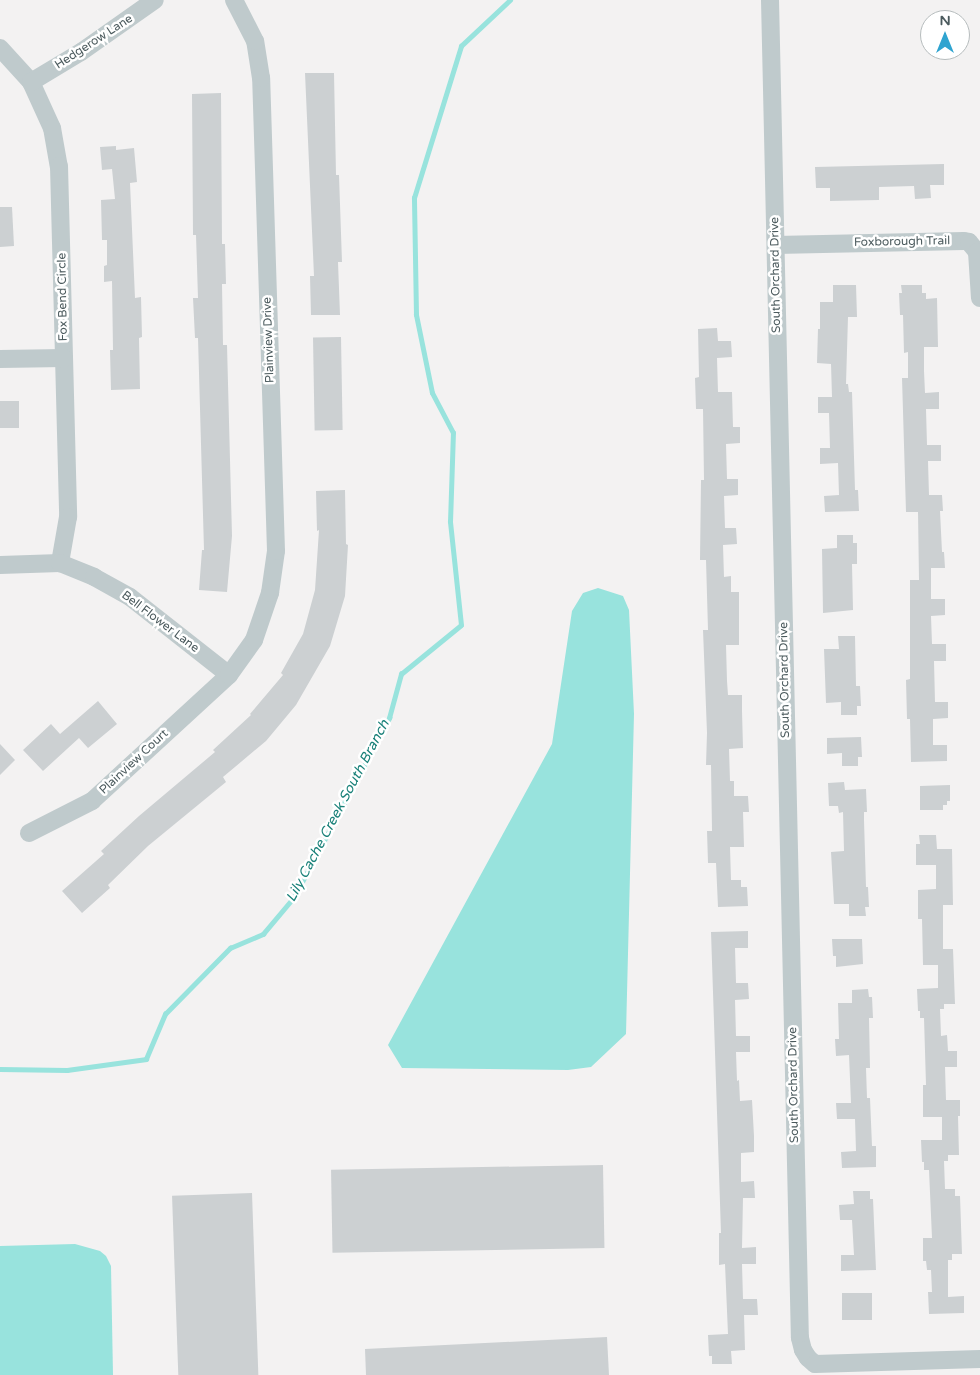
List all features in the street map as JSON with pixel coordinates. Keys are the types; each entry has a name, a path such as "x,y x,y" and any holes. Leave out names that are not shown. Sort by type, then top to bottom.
{"street":[{"name":"Hedgerow Lane","path":"31,82 81,52 155,0"},
{"name":"Plainview Drive","path":"229,675 254,640 270,593 276,551 261,78 255,41 234,0"},
{"name":"South Orchard Drive","path":"770,0 800,1338 803,1350 808,1358 816,1364 980,1359"},
{"name":"Fox Bend Circle","path":"0,48 31,82 52,128 59,166 68,517 60,563"},
{"name":"Foxborough Trail","path":"776,245 970,242 977,252 980,298"},
{"path":"0,359 64,358"},
{"name":"Bell Flower Lane","path":"0,565 60,563 94,577 130,597 229,675"},
{"name":"Plainview Court","path":"29,833 92,801 229,675"}],"water":[{"path":"598,588 623,596 629,610 634,714 626,1034 591,1067 568,1070 402,1068 388,1045 552,744 572,611 583,593"},
{"path":"75,1244 100,1251 106,1256 111,1266 113,1375 0,1375 0,1246"}],"building":[{"path":"305,73 334,73 336,175 339,175 342,262 338,262 340,315 311,315 310,276 314,276"},
{"path":"221,93 222,244 225,244 226,284 222,284 223,345 227,345 232,536 227,592 199,590 202,550 204,550 198,338 195,338 193,298 198,298 196,235 193,235 192,94"},
{"path":"116,146 116,150 134,148 137,182 130,183 135,298 141,297 142,337 139,338 140,389 111,390 110,350 113,350 112,281 104,282 104,266 107,265 107,240 102,240 101,200 115,199 112,169 102,170 100,147"},
{"path":"944,164 944,185 930,185 931,198 915,199 914,186 879,187 879,200 830,201 830,188 816,188 815,167"},
{"path":"0,207 12,207 14,246 0,247"},
{"path":"833,285 856,285 857,317 848,317 846,384 848,384 849,392 852,392 855,490 858,490 859,511 825,512 824,496 839,495 838,463 820,464 820,448 830,448 829,413 818,413 818,397 832,397 831,364 817,363 818,329 820,329 820,302 833,302"},
{"path":"901,285 922,285 922,293 926,293 926,299 937,298 938,347 924,347 924,371 925,393 939,392 939,409 926,409 927,445 941,445 941,461 928,461 929,495 942,495 943,511 940,511 942,552 944,552 945,568 931,568 931,599 945,599 945,615 931,616 932,644 946,644 946,661 934,661 935,702 948,702 948,718 933,719 933,745 947,745 947,761 911,762 910,719 907,719 906,680 910,679 910,580 919,580 918,512 906,512 902,378 908,378 908,352 904,353 903,315 900,315 899,293 902,293"},
{"path":"717,328 718,341 731,341 732,357 717,358 718,392 732,392 733,427 740,427 740,443 726,444 727,479 738,479 738,495 724,496 725,528 736,528 737,544 723,545 724,577 731,576 731,592 739,592 739,645 726,645 728,695 742,695 743,748 729,749 730,781 734,781 734,796 748,796 749,812 743,812 744,847 730,847 731,880 741,880 741,887 747,887 748,906 718,907 716,863 708,863 707,831 712,831 711,765 706,765 707,733 703,630 708,630 706,560 700,560 701,480 704,480 703,409 696,409 695,378 699,377 698,329"},
{"path":"313,337 341,337 343,430 315,430"},
{"path":"0,401 19,401 19,428 0,428"},
{"path":"345,490 346,544 348,545 345,596 330,646 296,705 266,741 223,777 226,782 148,846 108,885 110,888 82,913 62,891 104,854 101,851 139,816 215,752 213,750 251,715 283,675 281,673 303,634 315,590 319,530 317,531 316,491"},
{"path":"837,535 853,535 853,543 857,543 857,564 852,564 853,610 823,613 822,549 837,548"},
{"path":"838,636 855,636 856,686 860,686 861,706 857,706 857,715 841,715 841,702 826,703 824,649 839,649"},
{"path":"98,701 117,724 88,748 79,738 43,771 23,750 51,724 60,734"},
{"path":"861,737 862,757 858,757 858,766 842,766 842,753 827,754 827,738"},
{"path":"0,744 15,760 0,775"},
{"path":"844,782 845,790 866,789 867,812 864,812 864,820 866,887 868,887 869,907 865,907 866,916 849,916 849,904 834,904 831,852 844,851 843,812 839,813 838,806 829,806 828,783"},
{"path":"950,785 950,801 947,801 947,805 943,805 943,810 920,810 920,786"},
{"path":"919,835 936,835 937,849 952,849 953,905 943,905 943,949 953,949 955,1004 944,1004 944,1009 940,1009 941,1036 947,1035 948,1051 957,1051 957,1067 945,1067 946,1100 960,1100 960,1116 958,1116 959,1155 948,1155 948,1161 944,1161 945,1189 955,1189 955,1196 960,1196 962,1254 952,1254 952,1260 948,1260 948,1297 964,1296 964,1313 929,1314 928,1292 932,1292 931,1270 927,1270 926,1261 923,1261 923,1238 932,1238 929,1170 924,1170 921,1140 942,1140 942,1117 923,1117 923,1085 926,1085 924,1018 920,1018 920,1011 918,1011 917,989 938,988 938,965 923,965 922,919 918,919 918,890 936,889 936,865 916,865 916,844 920,844"},
{"path":"748,931 748,948 735,948 736,983 748,983 749,999 735,1000 736,1036 750,1036 750,1052 736,1052 740,1101 752,1100 754,1136 754,1152 741,1153 741,1182 754,1181 755,1198 743,1198 742,1248 756,1247 756,1264 742,1264 743,1299 757,1299 758,1315 744,1315 745,1350 731,1351 732,1364 712,1364 712,1356 709,1356 708,1335 728,1334 725,1264 719,1265 719,1233 721,1233 711,932"},
{"path":"832,939 862,939 863,964 836,967 836,956 833,956"},
{"path":"868,989 869,997 872,997 873,1018 869,1018 870,1068 866,1068 867,1098 870,1098 872,1146 876,1146 876,1167 842,1168 841,1152 856,1151 855,1119 837,1119 836,1103 851,1103 849,1055 836,1056 835,1039 839,1039 838,1003 852,1003 852,990"},
{"path":"603,1165 604,1248 332,1253 331,1170"},
{"path":"853,1191 870,1191 870,1199 873,1199 876,1270 841,1271 841,1255 854,1255 852,1220 840,1220 839,1205 854,1204"},
{"path":"252,1193 258,1375 178,1375 172,1196"},
{"path":"842,1293 872,1293 872,1320 842,1320"},
{"path":"607,1337 609,1375 366,1375 365,1349"}],"waterway":[{"name":"Lily Cache Creek South Branch","path":"0,1069 67,1070 146,1059 165,1014 230,948 263,934 294,897 389,718 401,674 461,625 450,522 453,433 432,393 416,315 414,198 461,46 510,0"}]}
